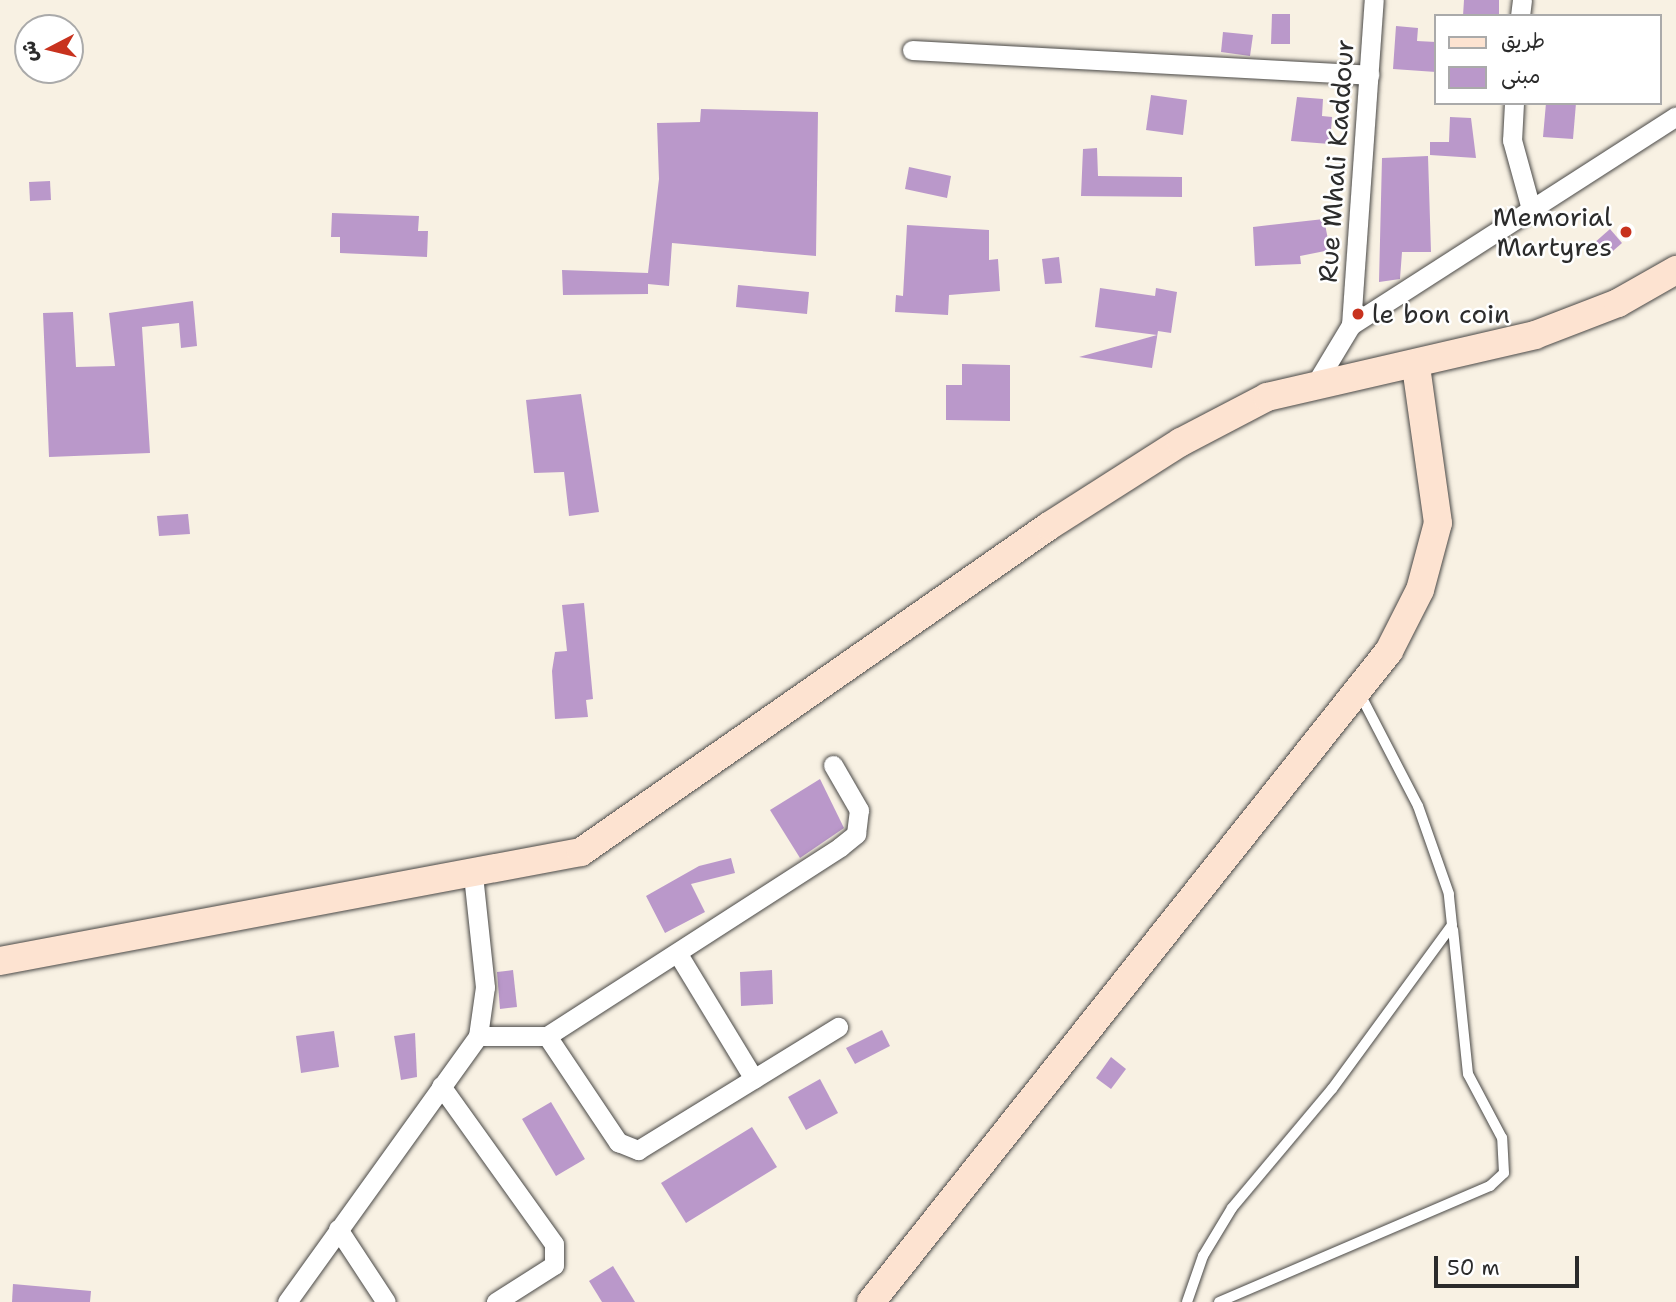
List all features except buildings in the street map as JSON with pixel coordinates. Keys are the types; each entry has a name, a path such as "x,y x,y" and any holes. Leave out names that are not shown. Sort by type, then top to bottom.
{"main road":[{"path":"0,961 473,875 581,852 1170,449 1267,397 1416,367 1535,335 1618,303 1676,270"},
{"path":"872,1302 1389,651 1420,590 1438,523 1416,367"}],"street":[{"name":"Rue Mhali Kaddour","path":"1351,325 1374,0"},
{"path":"912,50 1369,75"},
{"path":"1514,105 1512,140 1531,209"},
{"path":"1313,388 1351,325 1676,116"},
{"path":"478,1037 547,1036 678,954 856,834 859,810 834,765"},
{"path":"287,1302 478,1037 485,986 473,875"},
{"path":"678,954 754,1080"},
{"path":"547,1036 627,1149 651,1143 838,1027"},
{"path":"441,1086 554,1244 554,1265 496,1302"},
{"path":"338,1229 386,1302"}],"lane":[{"path":"1219,1302 1490,1186 1504,1174 1502,1138 1468,1074 1449,894 1418,806 1358,690"},
{"path":"1187,1302 1203,1256 1232,1208 1332,1089 1452,925"}],"place":[{"name":"Memorial Martyres","path":"1626,232"},
{"name":"le bon coin","path":"1358,314"}]}
